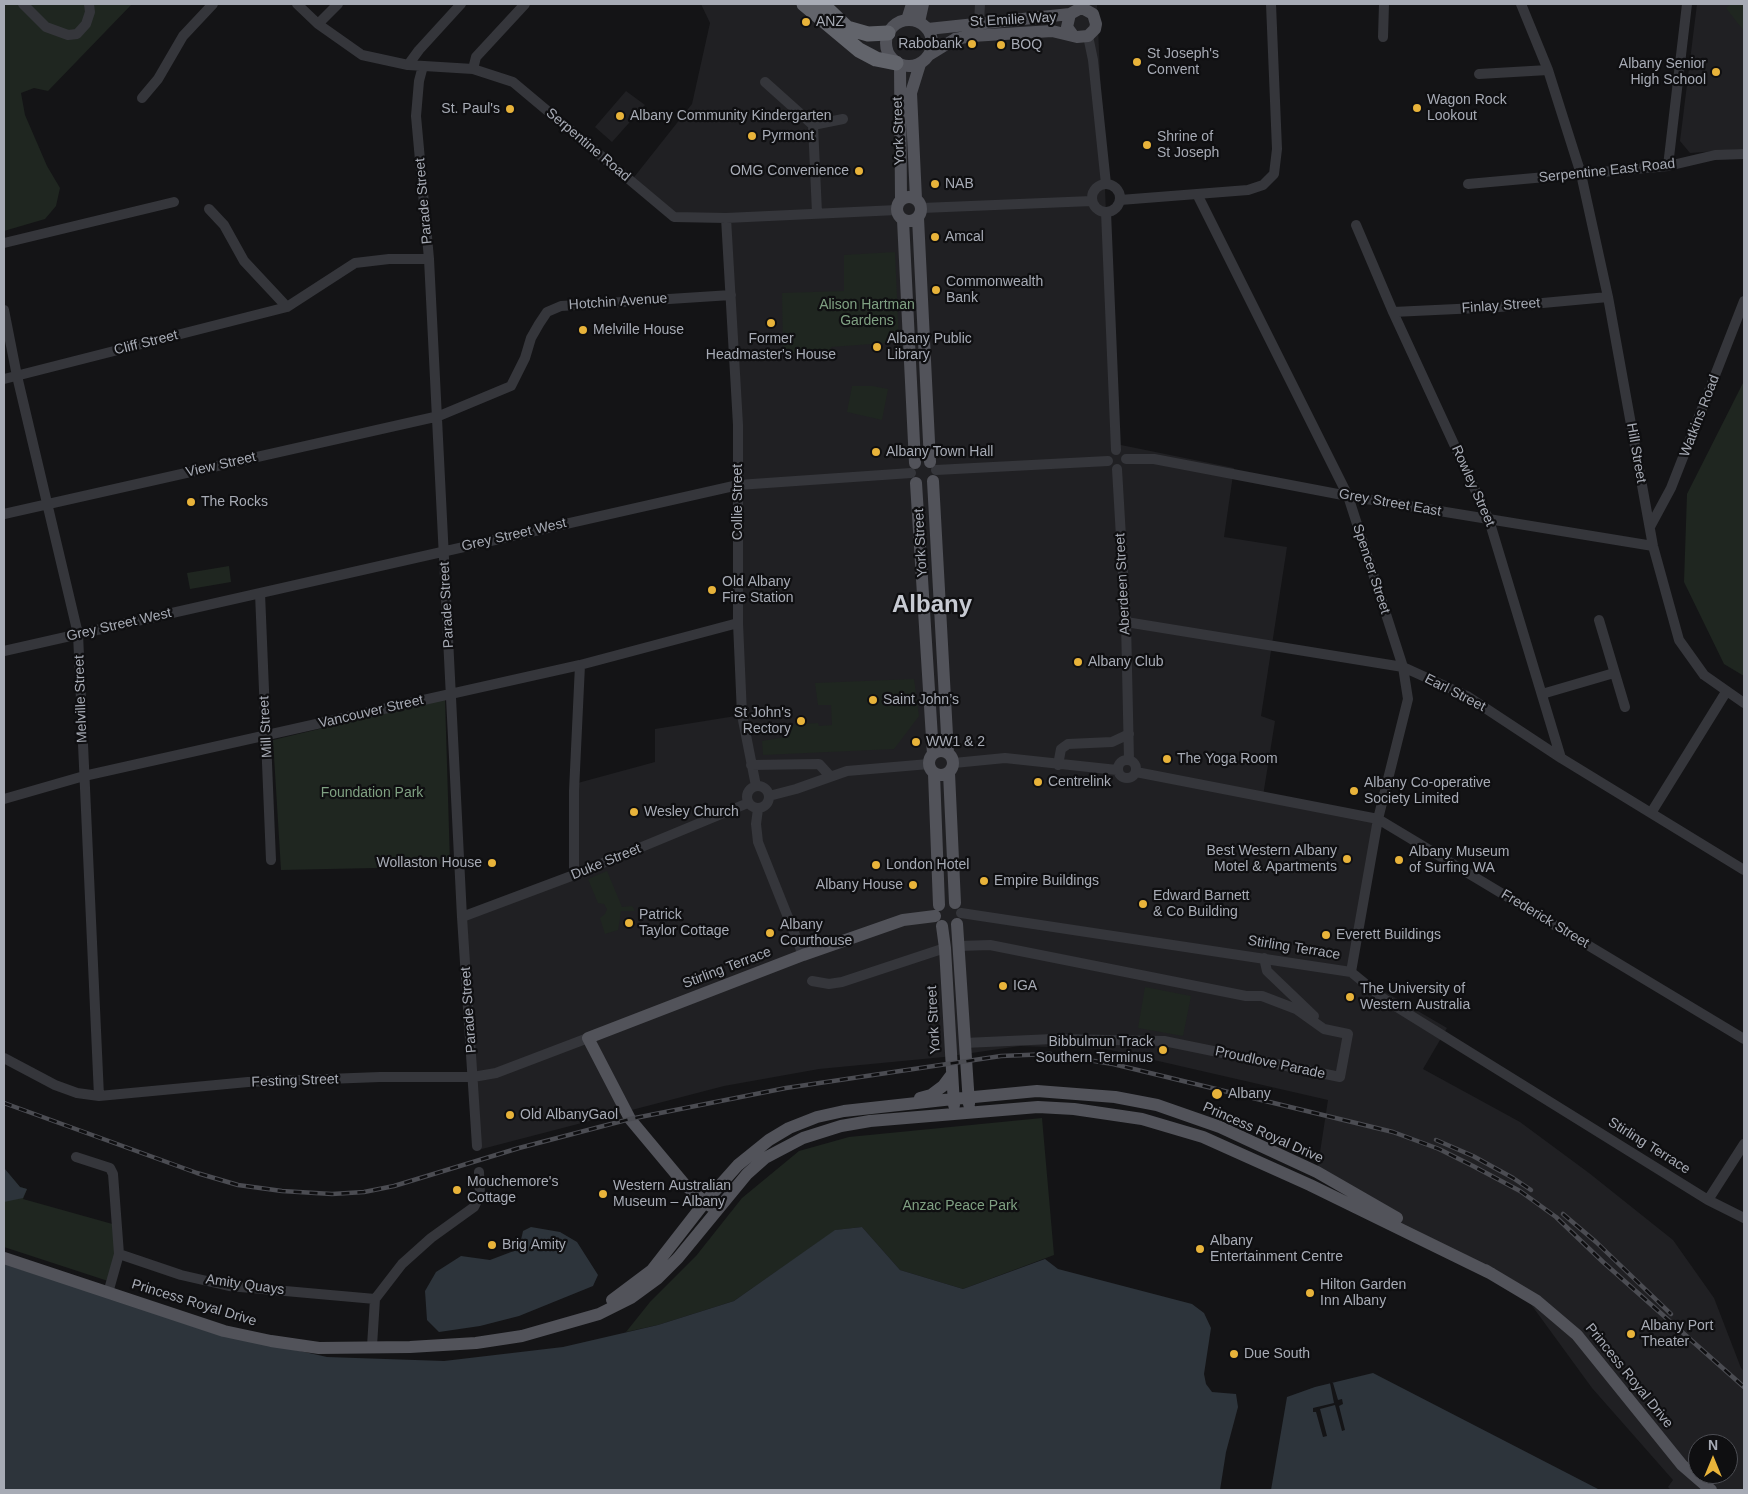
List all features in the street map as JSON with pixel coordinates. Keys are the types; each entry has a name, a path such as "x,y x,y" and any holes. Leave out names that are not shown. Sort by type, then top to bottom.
{"highway":[{"path":"804,4 859,50 876,58 898,64"},
{"path":"822,4 848,28 868,34 888,33"}],"main road":[{"path":"912,4 918,24 932,46 924,59 910,66 898,64 886,50 888,33 896,24 918,24"},
{"path":"918,24 923,4"},
{"path":"1084,6 1096,19 1095,29 1088,36 1082,38 1072,34 1067,22 1070,14 1084,6"},
{"name":"St Emilie Way","path":"918,24 979,23 1070,14"},
{"name":"St Emilie Way","path":"924,59 955,39 972,36 1052,31 1072,34"},
{"name":"York Street","path":"924,59 911,94 950,763 965,1067"},
{"name":"York Street","path":"898,64 900,210 914,473 932,764 939,915 945,948 955,1112"},
{"path":"909,197 919,208 911,222 900,210 909,197"},
{"path":"922,460 933,471 925,485 914,473 922,460"},
{"path":"940,751 950,763 942,776 932,764 940,751"},
{"path":"947,901 958,914 950,928 939,915 947,901"},
{"name":"Stirling Terrace","path":"588,1038 803,955 903,920 939,915"},
{"path":"945,948 959,946"},
{"path":"588,1038 630,1119 686,1186 716,1211"},
{"path":"950,1044 964,1043"},
{"path":"965,1067 980,1092 997,1094"},
{"path":"965,1067 969,1112"},
{"path":"864,1109 931,1095 943,1086 952,1074"},
{"name":"Princess Royal Drive","path":"558,1326 608,1303 652,1270 705,1202 750,1154 789,1128 817,1117 953,1098 1037,1091 1115,1097 1158,1105 1220,1127 1317,1172 1537,1301 1577,1335 1682,1465 1711,1490"},
{"name":"Princess Royal Drive","path":"4,1258 224,1330 271,1341 319,1348 410,1347 476,1343 522,1336 599,1314 637,1293 657,1279 678,1258 747,1174 765,1158 803,1138 841,1126 955,1112 1038,1107 1074,1109 1142,1119 1203,1137 1310,1185 1492,1274"},
{"path":"1310,1185 1317,1172"}],"street":[{"path":"23,4 46,27 68,35 77,34 86,24 90,12 90,4"},
{"path":"142,98 158,79 183,36 213,4"},
{"name":"Serpentine Road","path":"297,4 318,24 362,55 408,65 473,69 513,82 674,217 726,218 900,210"},
{"path":"318,24 338,4"},
{"path":"408,65 418,50 461,4"},
{"path":"473,69 476,57 525,4"},
{"path":"979,23 980,4"},
{"path":"1120,200 1248,190 1262,185 1274,174 1277,163 1271,4"},
{"path":"1383,37 1384,4"},
{"name":"Hill Street","path":"1521,4 1548,70 1581,174 1608,297 1653,546 1679,640 1704,675 1744,703"},
{"path":"1668,166 1687,4"},
{"path":"1088,36 1093,60 1106,184"},
{"name":"Parade Street","path":"423,66 416,116 429,258 439,416 462,917 478,1146"},
{"path":"1479,74 1548,70"},
{"path":"765,82 813,125 817,213"},
{"path":"813,125 843,120"},
{"name":"Serpentine East Road","path":"1468,184 1668,166 1715,155 1744,154"},
{"path":"1106,184 1118,191 1120,200 1115,208 1106,212 1098,209 1092,201 1094,191 1106,184"},
{"name":"Spencer Street","path":"1197,194 1348,496 1403,667 1408,699 1378,819 1351,972"},
{"path":"919,208 1092,201"},
{"path":"4,243 174,202"},
{"path":"209,209 224,225 244,261 287,307"},
{"path":"1106,212 1116,450"},
{"name":"Collie Street","path":"726,218 738,425 738,623 742,715 756,786"},
{"name":"Rowley Street","path":"1356,225 1393,312 1489,520 1561,758"},
{"name":"Cliff Street","path":"4,379 287,307 355,263 389,259 429,258"},
{"name":"Hotchin Avenue","path":"439,416 510,386 525,358 531,338 547,312 561,306 731,295"},
{"name":"Finlay Street","path":"1393,312 1608,297"},
{"name":"Watkins Road","path":"1650,528 1672,488 1744,301"},
{"name":"Melville Street","path":"4,310 46,504 78,634 99,1096"},
{"name":"View Street","path":"4,514 439,416"},
{"path":"1116,450 1124,454 1126,459 1125,465 1117,469 1111,466 1108,461 1109,455 1116,450"},
{"name":"Grey Street East","path":"1126,459 1154,459 1348,496 1653,546"},
{"path":"933,471 1108,461"},
{"name":"Aberdeen Street","path":"1117,469 1126,622 1128,760"},
{"name":"Grey Street West","path":"4,651 738,486 914,473"},
{"name":"Mill Street","path":"260,593 271,860"},
{"path":"1599,620 1625,707"},
{"name":"Earl Street","path":"1126,622 1403,667 1467,696 1561,758 1744,870"},
{"name":"Vancouver Street","path":"4,798 84,776 580,665 738,623"},
{"path":"574,875 574,791 580,665"},
{"path":"1542,694 1614,673"},
{"path":"1650,813 1726,692"},
{"path":"1058,766 1061,749 1068,744 1112,742 1129,734"},
{"path":"950,763 1005,758 1058,766 1117,770"},
{"path":"1128,760 1134,763 1136,772 1132,777 1126,778 1120,776 1117,770 1120,762 1128,760"},
{"path":"751,766 819,764 830,776"},
{"path":"769,796 796,789 830,776 859,769 932,764"},
{"name":"Frederick Street","path":"1136,772 1378,819 1744,1039"},
{"path":"756,786 764,787 769,796 767,803 758,808 748,803 748,792 756,786"},
{"name":"Duke Street","path":"462,917 574,875 748,803"},
{"path":"758,808 756,824 758,842 803,955"},
{"name":"Stirling Terrace","path":"958,914 1351,972 1384,999 1708,1200 1744,1218"},
{"name":"Proudlove Parade","path":"959,946 990,945 1246,996 1262,996 1296,1009 1324,1029 1348,1034 1340,1077 1160,1041 1052,1039 964,1043"},
{"path":"812,981 829,984 842,982 945,948"},
{"path":"1264,958 1267,971 1296,997 1324,1029"},
{"name":"Festing Street","path":"4,1058 55,1085 77,1093 99,1096 248,1082 380,1077 473,1077 496,1073 588,1038"},
{"path":"1708,1200 1744,1144"},
{"path":"76,1157 110,1168 113,1174 119,1254 108,1293"},
{"path":"372,1346 375,1299 402,1264 431,1238 474,1207 480,1195 479,1172"},
{"name":"Amity Quays","path":"119,1254 182,1275 229,1286 375,1299"}],"shaded area":[{"path":"701,4 1097,4 1116,444 1234,468 1224,537 1287,547 1261,716 1275,721 1263,796 1378,819 1351,972 1447,1028 1423,1069 1520,1122 1589,1173 1673,1240 1714,1298 1741,1368 1744,1371 1744,1490 1671,1490 1668,1487 1673,1480 1592,1388 1530,1303 1317,1172 1328,1100 1106,1049 1020,1046 944,1057 819,1069 724,1086 478,1150 462,917 574,875 574,784 655,762 655,729 742,715 738,485 726,218 674,217 631,181 692,104 710,23"},
{"name":"Albany Senior High School","path":"1697,4 1744,4 1744,149 1690,153 1680,141"},
{"name":"Albany Community Kindergarten","path":"626,91 645,105 612,142 595,127"},
{"path":"4,1168 20,1187 27,1189 23,1198 4,1202"},
{"path":"531,1227 560,1232 577,1242 598,1275 593,1286 519,1316 480,1326 439,1332 427,1320 425,1291 436,1272 461,1256 490,1260 519,1249 523,1231"},
{"path":"862,1227 900,1270 963,1289 1045,1259 1058,1269 1192,1304 1204,1313 1211,1328 1204,1374 1206,1384 1212,1392 1236,1394 1238,1407 1226,1452 1220,1490 4,1490 4,1262 224,1334 327,1357 444,1361 563,1347 658,1325 734,1301 835,1230"},
{"path":"1373,1373 1598,1490 1271,1490 1287,1397 1315,1387"}],"green space":[{"path":"4,4 132,4 48,91 34,88 21,93 25,115 47,166 60,188 56,206 45,219 4,231"},
{"path":"1731,4 1744,4 1744,31 1726,8"},
{"name":"Alison Hartman Gardens","path":"895,252 899,342 831,347 830,352 783,353 782,293 844,291 844,255"},
{"path":"1744,381 1744,676 1724,664 1684,582 1687,494"},
{"path":"852,386 872,386 888,389 882,420 847,412"},
{"path":"229,566 231,582 190,589 187,573"},
{"path":"914,679 919,716 894,749 763,755 762,741 785,737 785,725 818,723 819,726 832,725 831,705 818,705 815,683"},
{"name":"Foundation Park","path":"445,699 450,863 375,868 281,870 273,740"},
{"path":"607,871 622,907 632,906 635,911 621,911 618,930 605,934 600,918 607,909 604,904 598,903 588,879"},
{"path":"1145,987 1191,996 1183,1036 1138,1028"},
{"name":"Anzac Peace Park","path":"1042,1118 1054,1255 963,1289 900,1270 862,1227 836,1230 734,1301 658,1325 626,1332 650,1302 696,1256 742,1198 799,1151 849,1137"},
{"path":"4,1168 20,1187 27,1189 23,1199 116,1225 119,1254 108,1281 4,1247"}],"pier":[{"path":"1330,1383 1333,1383 1338,1400 1342,1399 1343,1404 1339,1406 1345,1430 1342,1431 1335,1405 1320,1409 1327,1436 1323,1437 1316,1412 1313,1412 1313,1408 1334,1403"}],"railway":[{"path":"4,1103 197,1173 238,1185 282,1191 332,1194 364,1192 394,1186 519,1148 630,1119 786,1088 1001,1056 1050,1054 1113,1064 1393,1132 1439,1149 1473,1166 1520,1191 1556,1217 1603,1262 1744,1387"},
{"path":"1436,1140 1473,1156 1531,1190"},
{"path":"1563,1214 1596,1242 1671,1314"}],"place":[{"name":"ANZ","path":"806,22"},
{"name":"Rabobank","path":"972,44"},
{"name":"BOQ","path":"1001,45"},
{"name":"St Joseph's Convent","path":"1137,62"},
{"name":"Albany Senior High School","path":"1716,72"},
{"name":"Wagon Rock Lookout","path":"1417,108"},
{"name":"St. Paul's","path":"510,109"},
{"name":"Albany Community Kindergarten","path":"620,116"},
{"name":"Pyrmont","path":"752,136"},
{"name":"Shrine of St Joseph","path":"1147,145"},
{"name":"OMG Convenience","path":"859,171"},
{"name":"NAB","path":"935,184"},
{"name":"Amcal","path":"935,237"},
{"name":"Commonwealth Bank","path":"936,290"},
{"name":"Former Headmaster's House","path":"771,323"},
{"name":"Melville House","path":"583,330"},
{"name":"Albany Public Library","path":"877,347"},
{"name":"Albany Town Hall","path":"876,452"},
{"name":"The Rocks","path":"191,502"},
{"name":"Old Albany Fire Station","path":"712,590"},
{"name":"Albany Club","path":"1078,662"},
{"name":"Saint John’s","path":"873,700"},
{"name":"St John's Rectory","path":"801,721"},
{"name":"WW1 & 2","path":"916,742"},
{"name":"The Yoga Room","path":"1167,759"},
{"name":"Centrelink","path":"1038,782"},
{"name":"Albany Co-operative Society Limited","path":"1354,791"},
{"name":"Wesley Church","path":"634,812"},
{"name":"Best Western Albany Motel & Apartments","path":"1347,859"},
{"name":"Albany Museum of Surfing WA","path":"1399,860"},
{"name":"Wollaston House","path":"492,863"},
{"name":"London Hotel","path":"876,865"},
{"name":"Empire Buildings","path":"984,881"},
{"name":"Albany House","path":"913,885"},
{"name":"Edward Barnett & Co Building","path":"1143,904"},
{"name":"Patrick Taylor Cottage","path":"629,923"},
{"name":"Albany Courthouse","path":"770,933"},
{"name":"Everett Buildings","path":"1326,935"},
{"name":"IGA","path":"1003,986"},
{"name":"The University of Western Australia","path":"1350,997"},
{"name":"Bibbulmun Track Southern Terminus","path":"1163,1050"},
{"name":"Albany","path":"1217,1094"},
{"name":"Old AlbanyGaol","path":"510,1115"},
{"name":"Mouchemore's Cottage","path":"457,1190"},
{"name":"Western Australian Museum – Albany","path":"603,1194"},
{"name":"Brig Amity","path":"492,1245"},
{"name":"Albany Entertainment Centre","path":"1200,1249"},
{"name":"Hilton Garden Inn Albany","path":"1310,1293"},
{"name":"Albany Port Theater","path":"1631,1334"},
{"name":"Due South","path":"1234,1354"}],"district":[{"name":"Albany","path":"932,605"}]}
